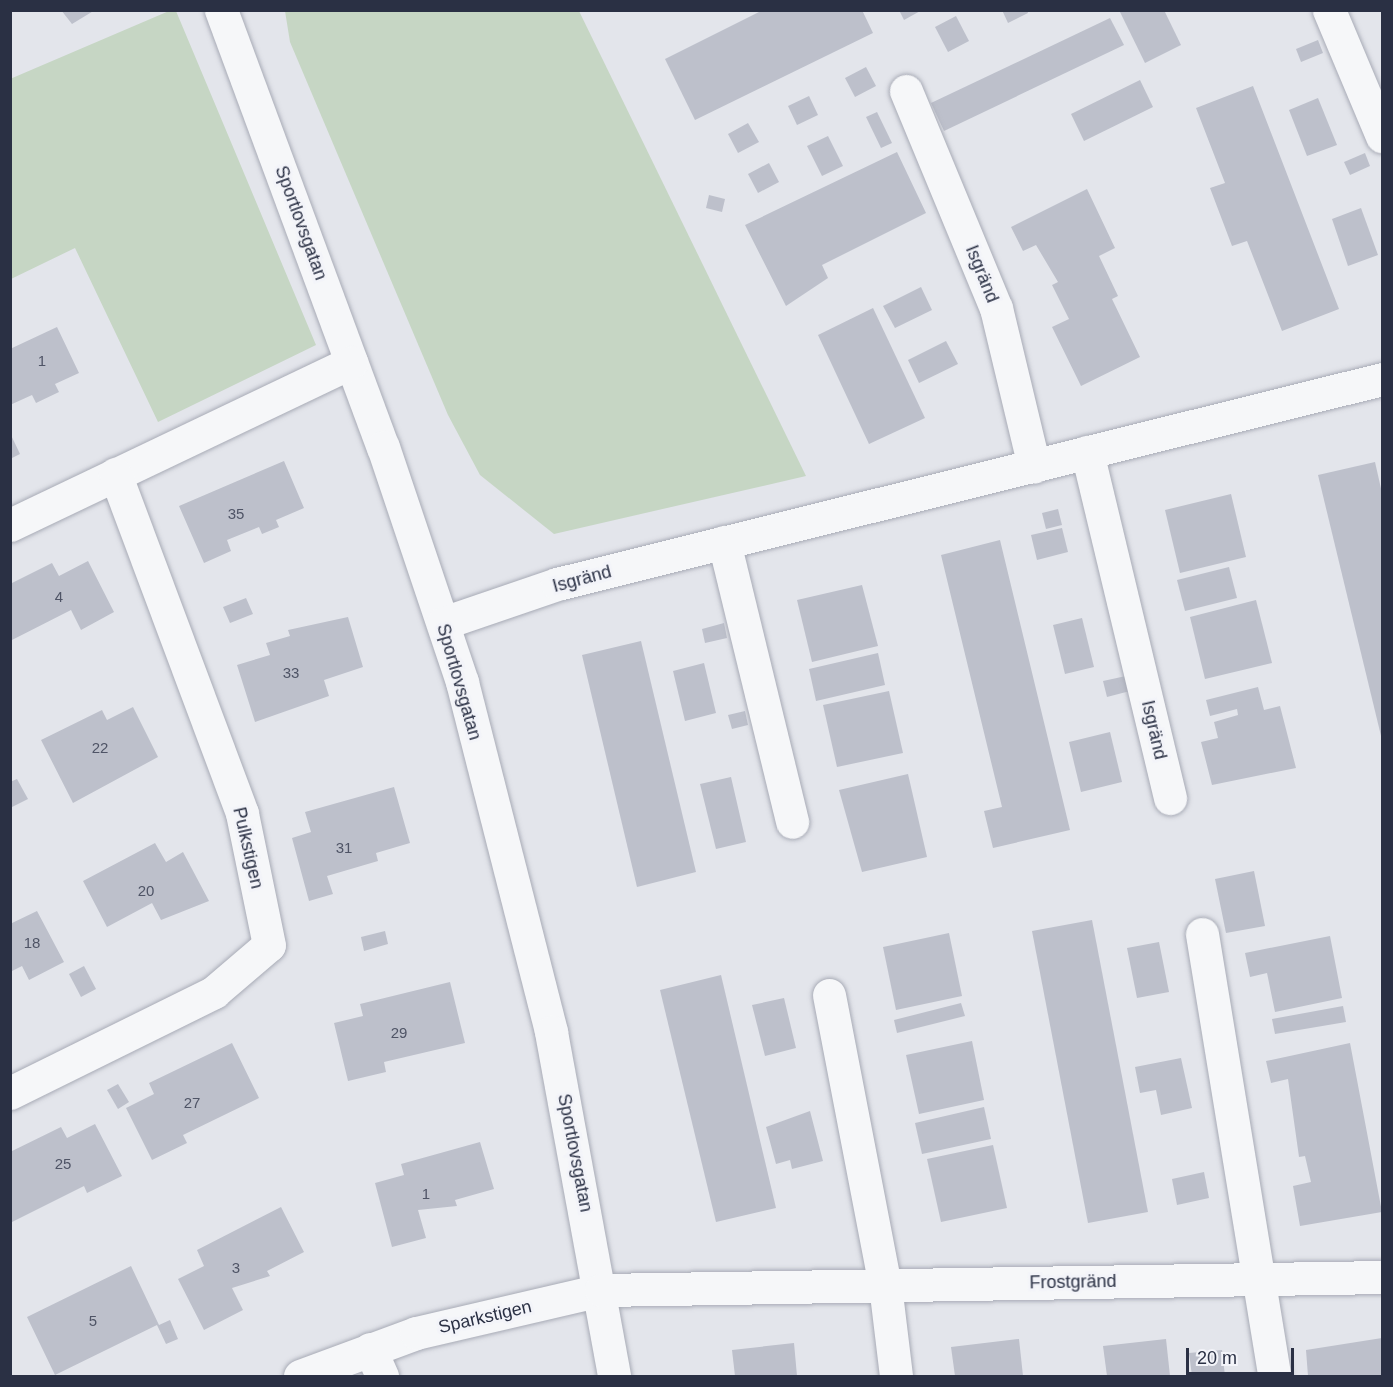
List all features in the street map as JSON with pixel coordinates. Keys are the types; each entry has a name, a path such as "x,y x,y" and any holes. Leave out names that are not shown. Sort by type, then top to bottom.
{"street":[{"name":"Sportlovsgatan","path":"221,10 351,362 442,624 551,1032 601,1290 614,1377"},
{"path":"1329,10 1383,136"},
{"name":"Isgränd","path":"906,91 996,308 1034,466"},
{"path":"10,525 351,362"},
{"name":"Isgränd","path":"442,624 557,584 1383,379"},
{"name":"Isgränd","path":"1087,452 1170,798"},
{"name":"Pulkstigen","path":"10,1093 214,992 269,945 243,813 115,474"},
{"path":"724,542 792,822"},
{"path":"1202,934 1262,1279 1274,1377"},
{"path":"829,995 885,1286 896,1377"},
{"name":"Frostgränd","path":"601,1290 1383,1277"},
{"name":"Sparkstigen","path":"300,1377 376,1363 601,1290"}],"green space":[{"path":"169,11 176,11 316,345 158,422 75,248 11,279 10,79"},
{"path":"285,11 579,11 806,476 554,534 480,475 448,415 290,42"}],"building":[{"path":"61,10 95,10 72,24"},
{"path":"763,10 862,10 873,33 695,120 665,59"},
{"path":"899,10 922,10 904,20"},
{"path":"1002,10 1027,10 1028,13 1008,23"},
{"path":"1164,10 1181,45 1145,63 1120,12"},
{"path":"956,16 969,41 948,52 935,27"},
{"path":"1110,18 1124,45 944,131 931,103"},
{"path":"1318,40 1323,53 1301,62 1296,49"},
{"path":"866,67 876,86 855,97 845,78"},
{"path":"1140,80 1153,107 1084,141 1071,114"},
{"path":"1253,86 1339,309 1282,331 1247,241 1232,246 1210,188 1225,183 1196,108"},
{"path":"809,96 818,115 797,125 788,106"},
{"path":"1318,98 1337,145 1307,156 1289,110"},
{"path":"877,112 892,143 881,148 866,117"},
{"path":"748,123 759,142 738,153 728,134"},
{"path":"828,136 843,166 822,176 807,146"},
{"path":"897,152 926,213 822,265 828,278 786,306 745,225"},
{"path":"1365,153 1370,166 1350,175 1344,162"},
{"path":"769,163 779,182 758,193 748,174"},
{"path":"1087,189 1115,248 1099,256 1118,296 1112,299 1140,357 1081,386 1052,327 1069,319 1052,285 1058,282 1036,245 1023,251 1011,227"},
{"path":"709,195 725,199 722,212 706,208"},
{"path":"1361,208 1378,255 1348,266 1332,219"},
{"path":"921,287 932,310 895,328 883,306"},
{"path":"873,308 925,418 869,444 818,335"},
{"path":"57,327 79,373 55,384 59,392 36,403 32,395 10,405 10,349"},
{"path":"946,341 958,364 919,383 908,360"},
{"path":"10,433 20,454 10,459"},
{"path":"284,461 304,508 276,520 279,527 262,534 259,527 227,540 231,551 204,563 179,506"},
{"path":"1375,462 1382,493 1382,740 1318,475"},
{"path":"1231,494 1246,557 1180,573 1165,510"},
{"path":"1058,509 1062,525 1046,529 1042,513"},
{"path":"1062,528 1068,552 1037,560 1031,535"},
{"path":"1000,540 1070,830 993,848 984,811 1002,807 941,555"},
{"path":"88,561 114,612 81,630 71,610 10,641 10,584 52,563 59,576"},
{"path":"1229,567 1237,598 1185,611 1177,580"},
{"path":"862,585 878,646 812,662 797,600"},
{"path":"246,598 253,614 230,623 223,607"},
{"path":"1256,600 1272,663 1205,679 1190,617"},
{"path":"348,617 363,667 324,680 329,696 255,722 237,665 270,655 266,643 290,636 288,630"},
{"path":"1082,618 1094,667 1065,674 1053,625"},
{"path":"724,623 727,638 705,643 702,629"},
{"path":"641,641 696,872 637,887 582,655"},
{"path":"878,653 885,685 816,701 809,669"},
{"path":"704,663 716,713 685,721 673,671"},
{"path":"1126,676 1130,691 1107,697 1103,681"},
{"path":"1258,687 1264,710 1280,706 1296,768 1212,785 1201,742 1218,738 1214,722 1238,715 1237,709 1210,716 1206,700"},
{"path":"889,691 903,753 837,767 823,705"},
{"path":"133,707 158,757 73,803 41,740 102,710 107,720"},
{"path":"745,711 748,725 732,729 728,715"},
{"path":"1110,732 1122,782 1081,792 1069,742"},
{"path":"908,774 927,857 862,872 839,790"},
{"path":"731,777 746,842 716,849 700,784"},
{"path":"17,779 28,799 10,808 10,782"},
{"path":"394,787 410,843 376,853 378,861 327,876 333,894 309,901 292,838 311,832 305,812"},
{"path":"155,843 166,862 183,852 209,901 161,920 152,903 107,927 83,881"},
{"path":"1254,871 1265,926 1226,933 1215,879"},
{"path":"37,911 64,962 29,980 22,966 10,972 10,924"},
{"path":"1092,920 1148,1212 1088,1223 1032,931"},
{"path":"385,931 388,944 364,951 361,937"},
{"path":"949,933 962,996 896,1010 883,947"},
{"path":"1330,936 1342,998 1275,1012 1267,973 1250,977 1245,953"},
{"path":"1159,942 1169,992 1137,998 1127,948"},
{"path":"84,966 96,989 81,997 69,974"},
{"path":"721,975 776,1208 716,1222 660,990"},
{"path":"450,982 465,1043 384,1062 386,1072 348,1081 334,1023 363,1016 360,1004"},
{"path":"784,998 796,1048 765,1056 752,1005"},
{"path":"961,1003 965,1016 897,1033 894,1020"},
{"path":"1343,1006 1346,1022 1275,1034 1272,1019"},
{"path":"972,1041 984,1100 919,1114 906,1055"},
{"path":"232,1043 259,1098 183,1135 187,1143 152,1160 126,1108 154,1094 149,1083"},
{"path":"1350,1043 1382,1212 1300,1226 1293,1186 1311,1182 1305,1156 1299,1157 1288,1079 1271,1083 1266,1061"},
{"path":"1181,1058 1192,1108 1161,1115 1156,1090 1140,1093 1135,1067"},
{"path":"118,1084 129,1102 118,1109 107,1090"},
{"path":"984,1107 991,1139 922,1154 915,1123"},
{"path":"810,1111 823,1161 792,1169 790,1160 776,1164 766,1127"},
{"path":"95,1124 122,1176 87,1193 84,1186 10,1223 10,1152 61,1127 67,1138"},
{"path":"480,1142 494,1189 455,1200 457,1206 418,1210 426,1238 392,1247 375,1183 404,1175 401,1164"},
{"path":"993,1145 1007,1208 941,1222 927,1159"},
{"path":"1204,1172 1209,1198 1177,1205 1172,1179"},
{"path":"281,1207 304,1252 267,1271 270,1276 232,1288 243,1310 204,1330 178,1279 204,1266 197,1250"},
{"path":"131,1266 159,1325 170,1320 178,1339 166,1344 157,1325 55,1375 27,1317"},
{"path":"1382,1338 1382,1376 1308,1376 1306,1350"},
{"path":"1019,1339 1023,1376 955,1376 951,1347"},
{"path":"1166,1339 1170,1376 1107,1376 1103,1346"},
{"path":"794,1343 797,1376 735,1376 732,1350"},
{"path":"1222,1350 1225,1376 1192,1376 1189,1353"}]}
